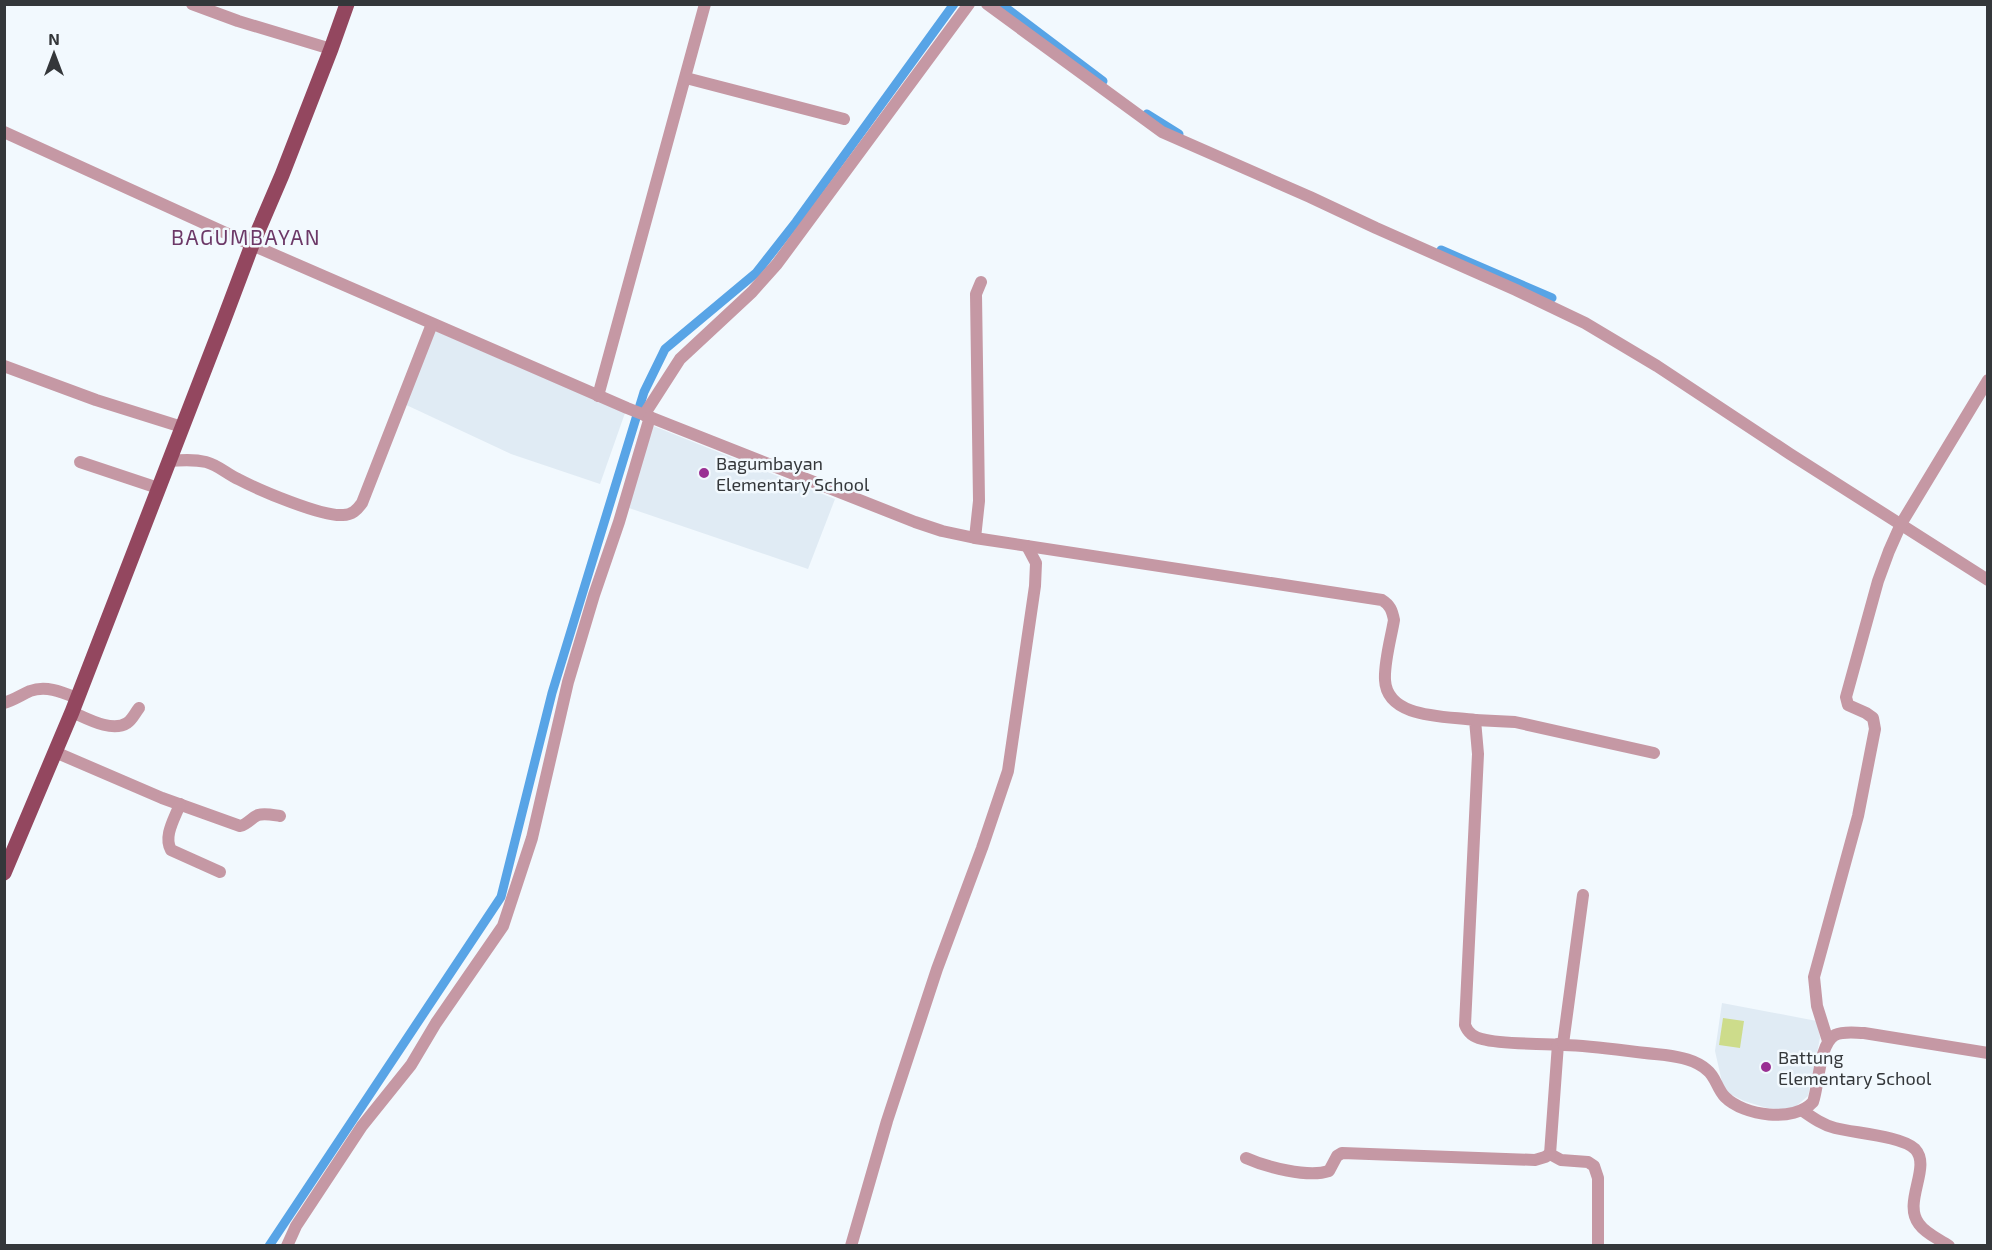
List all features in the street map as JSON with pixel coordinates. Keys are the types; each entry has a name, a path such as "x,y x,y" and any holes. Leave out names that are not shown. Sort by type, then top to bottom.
{"main road":[{"path":"6,865 74,705 347,4"}],"street":[{"path":"192,4 331,49"},
{"path":"598,396 705,4"},
{"path":"287,1245 296,1226 362,1126 411,1065 436,1023 503,926 532,838 568,682 594,595 620,522 645,415 680,359 752,292 777,264 969,4"},
{"path":"987,4 1162,132 1567,313 1657,366 1988,580"},
{"path":"686,78 844,119"},
{"path":"4,132 598,396 893,514 942,531 975,538 1382,600 1388,604 1394,620 1385,678 1386,690 1391,699 1402,707 1416,712 1475,720 1515,722 1654,753"},
{"path":"975,538 979,501 976,294 981,282"},
{"path":"168,461 206,462 238,480 306,507 332,515 353,513 362,503 432,324"},
{"path":"4,366 96,400 182,427"},
{"path":"1828,1041 1817,1006 1814,977 1858,816 1875,729 1873,718 1848,705 1846,697 1878,581 1901,524 1988,380"},
{"path":"80,462 158,488"},
{"path":"851,1245 887,1121 937,969 1008,771 1035,586 1036,563 1027,546"},
{"path":"1036,563 1046,549"},
{"path":"4,703 20,698 28,692 44,688 105,725 117,727 130,721 139,708"},
{"path":"1475,720 1478,754 1466,1025 1470,1033 1483,1039 1560,1044 1675,1056 1692,1061 1710,1072 1723,1095 1731,1102 1764,1113 1785,1115 1803,1111 1813,1102 1824,1049 1828,1041 1836,1035 1846,1032 1864,1033 1988,1053"},
{"path":"55,752 180,804 240,826 247,824 258,815 280,816"},
{"path":"180,804 168,835 169,847 171,850 220,872"},
{"path":"1550,1154 1560,1044 1583,895"},
{"path":"1803,1111 1835,1128 1900,1141 1913,1148 1920,1161 1914,1203 1915,1219 1920,1226 1949,1245"},
{"path":"1246,1158 1272,1168 1318,1173 1329,1171 1337,1156 1342,1153 1535,1160 1550,1154"},
{"path":"1550,1154 1561,1160 1588,1162 1594,1166 1598,1178 1598,1245"}],"shaded area":[{"path":"431,329 625,413 600,484 511,454 402,403"},
{"name":"Bagumbayan Elementary School","path":"651,425 835,499 808,569 629,508"},
{"name":"Battung Elementary School","path":"1722,1003 1817,1021 1820,1038 1808,1096 1795,1107 1786,1110 1767,1108 1728,1093 1722,1082 1715,1051"}],"green space":[{"path":"1723,1018 1744,1021 1740,1048 1719,1045"}],"waterway":[{"path":"269,1246 501,897 552,693 644,392 665,349 756,273 796,222 954,4"},
{"path":"1001,4 1103,81"},
{"path":"1147,114 1179,134"},
{"path":"1441,250 1552,298"}],"place":[{"name":"Bagumbayan Elementary School","path":"704,473"},
{"name":"Battung Elementary School","path":"1766,1067"}],"district":[{"name":"BAGUMBAYAN","path":"246,236"}]}
